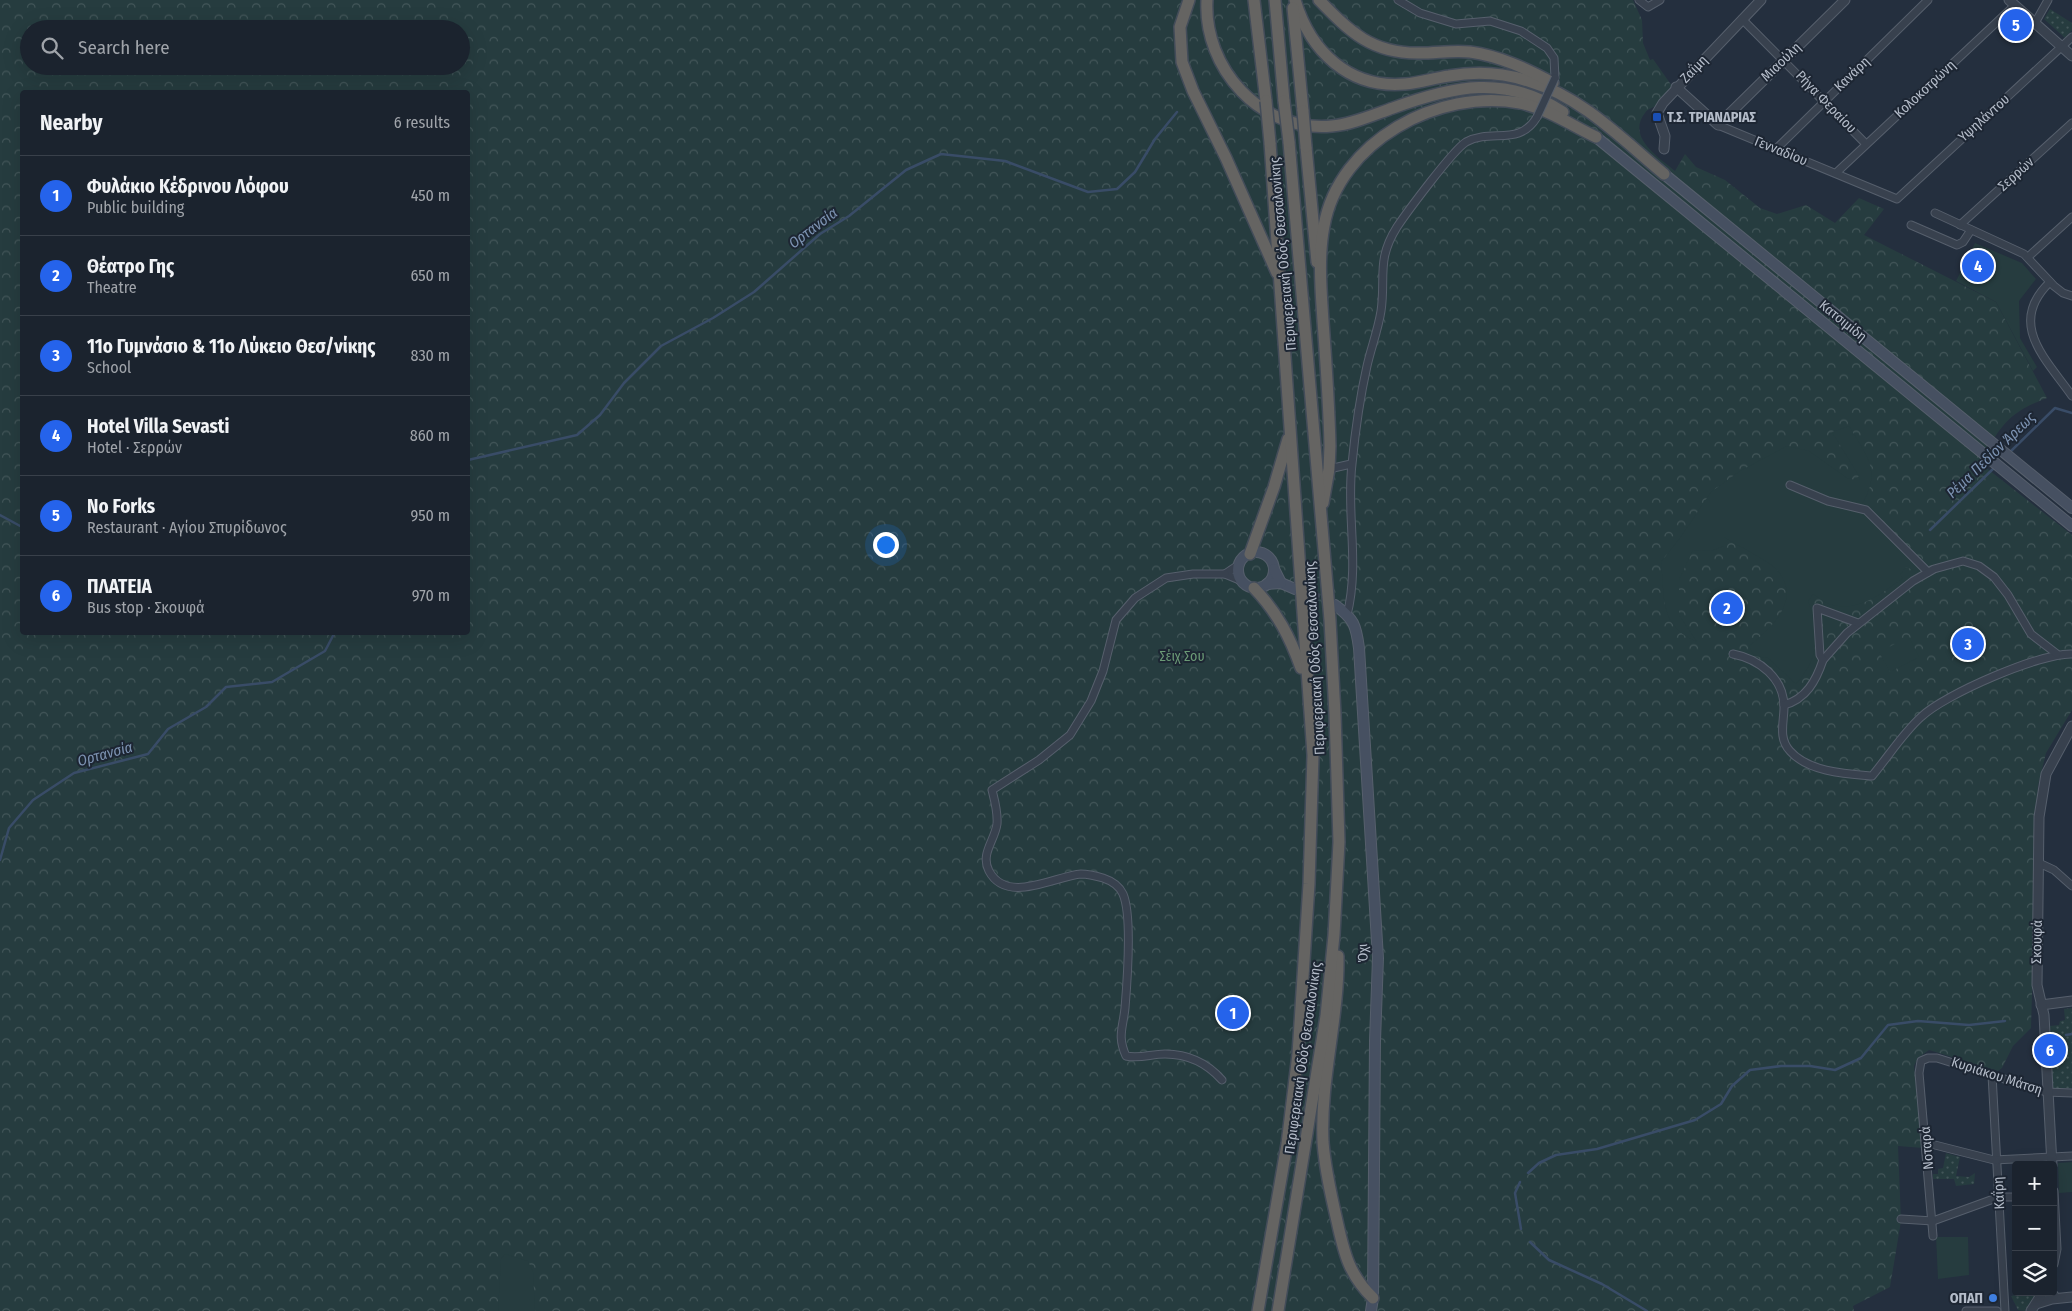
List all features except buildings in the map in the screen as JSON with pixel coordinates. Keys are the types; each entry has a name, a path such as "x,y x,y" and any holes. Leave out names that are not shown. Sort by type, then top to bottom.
{"highway":[{"path":"1207,0 1212,42 1225,73 1252,101 1285,120 1307,126 1340,125 1447,90 1489,87 1515,91 1542,100 1571,117 1596,137"},
{"name":"Περιφερειακή Οδός Θεσσαλονίκης","path":"1254,0 1266,102 1281,283 1306,682 1313,755 1303,1005 1287,1144 1258,1311"},
{"name":"Περιφερειακή Οδός Θεσσαλονίκης","path":"1276,0 1321,512 1335,714 1339,842 1334,935 1326,1016 1278,1311"},
{"path":"1294,0 1314,247 1321,286"},
{"path":"1294,0 1303,24 1314,44 1333,63 1371,82 1395,84 1461,74 1494,74 1512,77 1547,88 1597,119"},
{"path":"1319,0 1338,20 1361,38 1385,49 1410,53 1472,52 1508,62 1560,88 1664,174"},
{"path":"1186,5 1179,39 1185,72 1281,283"},
{"path":"1321,512 1328,469 1329,414 1321,286 1324,226 1334,197 1360,157 1382,137 1403,124 1429,112 1457,105 1486,102 1512,102 1547,111 1596,137"},
{"path":"1250,554 1274,488 1290,430"},
{"path":"1254,588 1276,614 1289,635 1306,682"},
{"path":"1334,935 1339,971 1324,1108 1325,1157 1349,1267 1362,1287 1373,1298"}],"main road":[{"name":"Κατσιμίδη","path":"1596,137 2072,526"},
{"name":"Κατσιμίδη","path":"1664,174 2072,508"},
{"path":"1281,583 1269,558 1264,555 1250,554 1240,564 1239,576 1242,581 1254,588 1267,584 1281,583 1295,589"},
{"path":"1267,584 1273,575 1274,569"},
{"path":"1334,605 1348,614"},
{"name":"Όχι","path":"1348,614 1356,626 1359,648 1378,958 1374,1041 1373,1298 1371,1311"}],"street":[{"path":"1348,614 1353,589 1351,464 1362,392 1381,308 1382,266 1388,246 1396,228 1457,150 1465,143 1486,136 1510,136 1523,132 1532,125 1537,117 1555,78 1554,58 1547,48 1521,31 1490,21 1456,24 1420,13 1398,0"},
{"path":"1639,0 1646,7 1660,0"},
{"name":"Ζαΐμη","path":"1664,149 1666,142 1657,113 1676,87 1761,0"},
{"name":"Μιαούλη","path":"1718,125 1845,0"},
{"name":"Κανάρη","path":"1776,149 1928,0"},
{"path":"2035,23 2048,0"},
{"path":"2012,2 2072,56"},
{"name":"Κολοκοτρώνη","path":"1836,173 2012,2"},
{"name":"Ρήγα Φεραίου","path":"1742,19 1866,144"},
{"name":"Υψηλάντου","path":"1896,199 2072,38"},
{"name":"Γενναδίου","path":"1676,87 1718,125 1896,199"},
{"name":"Σερρών","path":"1960,225 2072,123"},
{"path":"1935,214 2028,258 2050,282 2064,293 2072,296"},
{"path":"2028,258 2072,217"},
{"path":"1912,224 1957,245 1963,242 1971,230"},
{"path":"2050,282 2041,292 2034,307 2031,323 2032,336 2039,352 2072,396"},
{"path":"1328,469 1351,464"},
{"path":"1790,486 1828,502 1866,510 1928,572"},
{"path":"1784,705 1794,702 1810,688 1823,660 1858,623 1928,572 1959,562 1972,563 1983,568 2005,591 2031,634 2057,654"},
{"path":"1225,574 1240,564"},
{"path":"1222,1080 1214,1070 1200,1062 1183,1056 1166,1054 1137,1058 1126,1056 1120,1042 1125,1008 1128,932 1123,894 1114,882 1096,876 1080,874 1035,886 1015,887 1000,881 989,872 985,858 997,826 997,809 992,790 1039,760 1070,735 1091,701 1103,671 1116,620 1135,598 1166,578 1193,574 1225,574 1242,581"},
{"path":"1823,660 1820,655 1817,608 1858,623"},
{"path":"1733,654 1750,658 1767,670 1778,684 1784,705 1782,726 1784,739 1790,751 1818,767 1872,776 1921,716 1937,706 2019,666 2057,654 2072,654"},
{"name":"Σκουφά","path":"2051,1161 2048,1093 2041,1005 2037,981 2039,818 2043,784 2053,758 2072,726"},
{"path":"2038,863 2054,870 2072,886"},
{"path":"2041,1005 2072,1001"},
{"name":"Κυριάκου Μάτση","path":"1922,1060 1937,1058 2048,1093 2072,1093"},
{"name":"Νοταρά","path":"1922,1060 1919,1069 1934,1236"},
{"name":"Καΐρη","path":"1992,1075 2006,1311"},
{"path":"1927,1143 1997,1161 2012,1161"},
{"path":"2051,1161 2072,1156"},
{"path":"1901,1219 1932,1221 1999,1198 2012,1197"},
{"path":"2054,1206 2055,1251"},
{"path":"2057,1295 2072,1297"},
{"path":"2034,1309 2042,1296"},
{"path":"2034,1309 2053,1296"},
{"path":"1966,1311 1997,1311"}],"green space":[{"name":"Σέιχ Σου","path":"0,0 1633,0 1642,20 1643,43 1650,60 1653,59 1672,86 1658,104 1646,111 1640,122 1639,130 1642,138 1653,153 1675,171 1685,154 1696,167 1725,180 1760,208 1777,214 1806,205 1835,223 1859,198 1884,209 1864,235 1996,302 2047,398 2022,409 2013,416 1999,431 1980,463 2072,535 2072,710 2046,753 2038,786 2031,1028 2013,1046 2002,1068 1998,1071 1929,1050 1918,1058 1914,1066 1924,1148 1898,1146 1901,1221 1890,1287 1853,1306 1854,1311 0,1311"},
{"path":"2050,9 2072,23 2072,30 2065,38 2044,19"},
{"path":"1975,243 2022,263 2036,279 2019,301 2020,338 2037,367 2033,371 1996,302 1956,281"},
{"path":"1849,426 1867,456 1871,474 1871,483 1867,494 1861,506 1856,506 1854,511 1870,519 1916,564 1916,569 1913,570 1906,567 1900,575 1903,578 1877,596 1860,604 1840,606 1829,604 1813,594 1808,601 1814,624 1815,645 1810,665 1796,684 1768,658 1754,656 1749,646 1766,631 1781,612 1787,592 1784,581 1773,566 1724,537 1724,546 1711,551 1693,550 1679,580 1679,615 1697,642 1676,628 1666,610 1661,562 1680,538 1711,492 1740,471 1787,446 1809,451 1847,478 1855,480 1859,476 1832,432"},
{"path":"1909,637 1919,657 1890,672 1879,652"},
{"path":"2072,1008 2072,1088 2053,1089 2050,1026 2059,1025 2060,1021 2065,1020 2064,1009"},
{"path":"1946,1153 1960,1157 1956,1176 1969,1177 1975,1173 1974,1184 1956,1186 1954,1179 1933,1179 1933,1174 1938,1174 1938,1169 1943,1168"},
{"path":"2072,1162 2072,1192 2059,1193 2058,1163"},
{"path":"1936,1237 1968,1237 1969,1275 1938,1279"},
{"path":"505,1254 528,1261 533,1272 535,1311 498,1311 501,1259"},
{"path":"2011,1296 2036,1296 2025,1311 2018,1310"}],"waterway":[{"name":"Ορτανσία","path":"470,460 577,435 600,415 624,383 661,346 713,318 754,292 820,234 849,216 906,170 941,154 1005,161 1088,192 1117,189 1135,172 1155,139 1177,112"},
{"name":"Ρέμα Πεδίον Άρεως","path":"2010,452 2055,408 2072,413"},
{"name":"Ρέμα Πεδίον Άρεως","path":"1930,530 1995,467"},
{"name":"Ορτανσία","path":"0,515 20,526"},
{"name":"Ορτανσία","path":"0,860 9,828 33,800 74,773 148,754 168,729 206,707 226,687 272,682 325,651 333,635"},
{"path":"1528,1173 1539,1163 1556,1155 1597,1149 1695,1120 1721,1104 1732,1086 1750,1070 1781,1066 1810,1066 1835,1070 1861,1058 1888,1025 1918,1021 1969,1025 2005,1021"},
{"path":"2066,1035 2072,1034"},
{"path":"1520,1182 1515,1193 1521,1229"},
{"path":"1530,1242 1549,1260 1602,1284 1647,1311"}],"tunnel":[{"path":"1296,589 1334,605"}],"place":[{"name":"No Forks","path":"2016,25"},
{"name":"Τ.Σ. ΤΡΙΑΝΔΡΙΑΣ","path":"1657,117"},
{"name":"Hotel Villa Sevasti","path":"1978,266"},
{"name":"Θέατρο Γης","path":"1727,608"},
{"name":"11ο Γυμνάσιο & 11ο Λύκειο Θεσ/νίκης","path":"1968,644"},
{"name":"Φυλάκιο Κέδρινου Λόφου","path":"1233,1013"},
{"name":"ΠΛΑΤΕΙΑ","path":"2050,1050"},
{"name":"ΟΠΑΠ","path":"1993,1298"}]}
